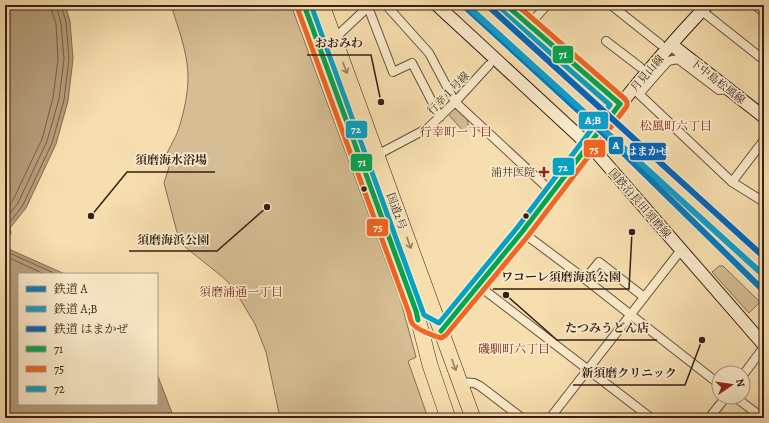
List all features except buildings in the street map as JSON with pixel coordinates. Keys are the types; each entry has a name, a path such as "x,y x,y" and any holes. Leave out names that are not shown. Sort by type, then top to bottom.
{"highway":[{"name":"国道2号","path":"304,5 416,311 432,370 448,418"},
{"name":"国道2号","path":"322,5 473,418"},
{"path":"418,320 441,331 436,339 434,347 441,379 455,418"}],"street":[{"path":"386,5 429,53 455,102 552,192"},
{"name":"国鉄沿長田須磨線","path":"437,5 596,152 764,346"},
{"path":"506,5 620,104"},
{"path":"529,25 547,5"},
{"path":"611,5 666,44"},
{"path":"755,5 764,12"},
{"path":"335,38 369,6 393,72 412,63 440,117"},
{"path":"705,8 764,60"},
{"name":"月見山線","path":"441,331 522,232 620,104 660,57 666,44 705,8"},
{"path":"606,41 640,67"},
{"name":"下中島松風線","path":"666,44 764,117"},
{"path":"728,89 719,90 678,59 668,61 638,94 732,182 764,202"},
{"name":"行幸１号線","path":"377,155 428,128 455,102 489,65"},
{"path":"732,182 764,140"},
{"path":"522,232 711,378"},
{"path":"550,418 681,250"},
{"path":"585,280 599,262 644,297"},
{"path":"479,286 651,418"},
{"path":"750,365 764,346"},
{"path":"460,382 474,383 480,386 522,418"},
{"path":"709,418 720,405"},
{"path":"746,405 763,418"}],"shaded area":[{"path":"171,5 291,5 401,302 416,357 408,361 428,418 280,418 266,352 255,324 234,289 224,278 180,243 164,183 169,167 163,164 179,128 183,115 188,83 188,68"},
{"path":"453,109 459,109 467,117 469,130 464,132 448,114"},
{"path":"719,266 723,266 760,302 749,313 712,272"}],"water":[{"path":"5,5 65,5 70,21 73,59 68,101 56,144 26,208 10,228 11,234 5,236"},
{"path":"5,246 63,273 18,273 18,405 158,405 158,377 174,418 5,418"}],"rail line":[{"name":"A","path":"463,5 606,136 764,291"},
{"name":"はまかぜ","path":"487,5 764,257"},
{"name":"A;B","path":"472,10 759,271"}],"transit line":[{"name":"71","path":"304,5 418,320"},
{"name":"72","path":"311,5 424,315 439,323 517,228 610,105 501,10"},
{"name":"71","path":"506,5 620,104"},
{"name":"75","path":"297,7 411,322 421,330 441,338 446,335 528,236 627,106 625,99 517,5"},
{"name":"71","path":"441,331 522,232 620,104"}],"place":[{"name":"おおみわ","path":"381,102"},
{"name":"浦井医院","path":"544,172"},
{"name":"須磨海浜公園","path":"267,207"},
{"name":"須磨海水浴場","path":"91,216"},
{"name":"ワコーレ須磨海浜公園","path":"632,232"},
{"name":"たつみうどん店","path":"506,295"},
{"name":"新須磨クリニック","path":"702,340"}],"district":[{"name":"松風町六丁目","path":"676,126"},
{"name":"行幸町一丁目","path":"456,132"},
{"name":"須磨浦通一丁目","path":"241,292"},
{"name":"磯馴町六丁目","path":"514,349"}]}
